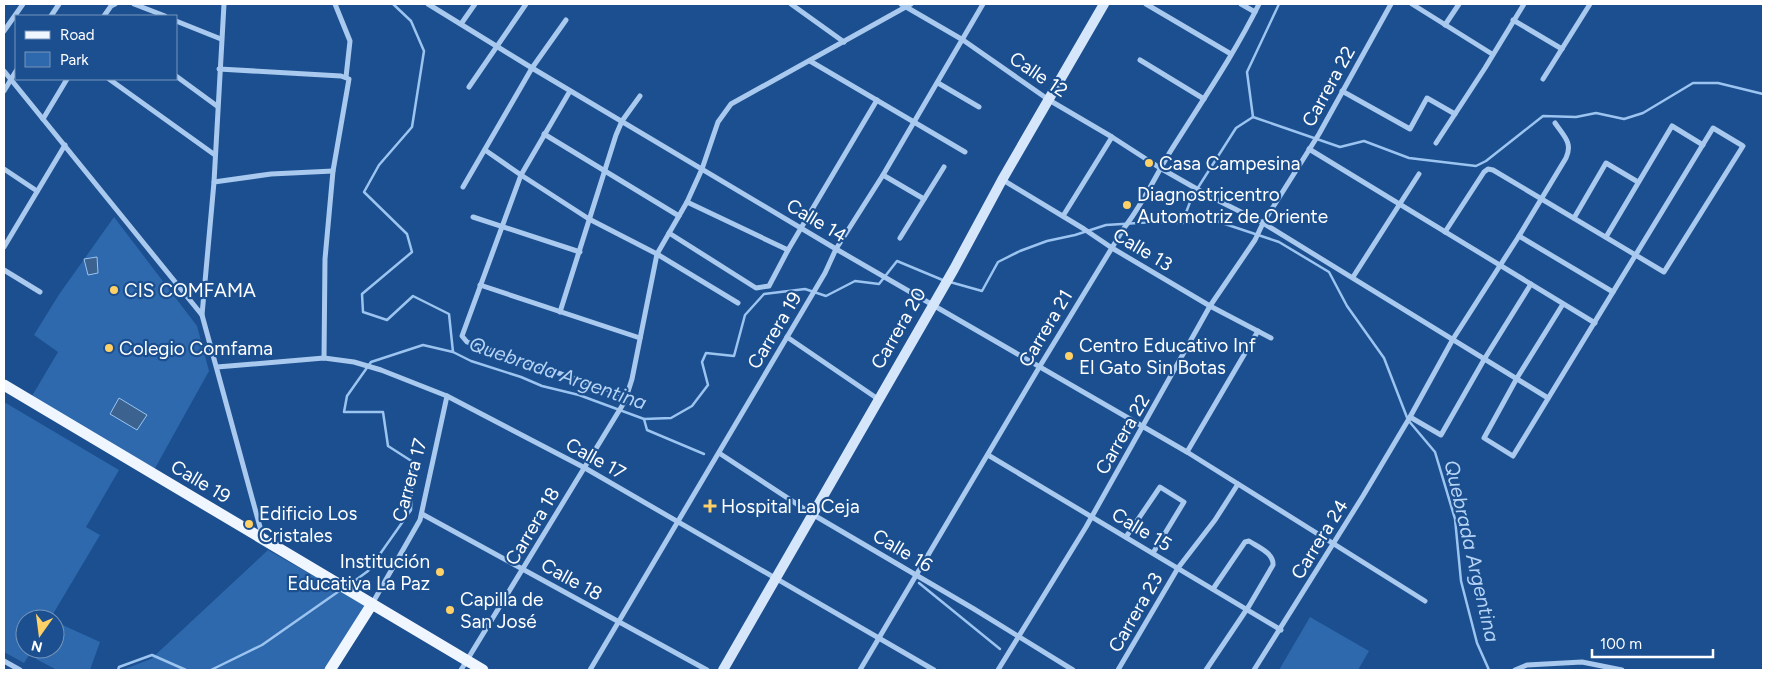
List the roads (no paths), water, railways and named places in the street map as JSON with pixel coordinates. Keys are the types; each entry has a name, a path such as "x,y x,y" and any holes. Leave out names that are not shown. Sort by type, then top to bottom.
{"main road":[{"name":"Carrera 20","path":"723,670 1104,4"},
{"name":"Calle 19","path":"4,385 345,587 464,666 483,670"},
{"name":"Carrera 17","path":"330,670 372,604"}],"street":[{"path":"15,15 23,4"},
{"path":"52,15 59,4"},
{"path":"105,15 111,6 115,4"},
{"path":"134,4 162,15"},
{"path":"202,315 214,182 224,4"},
{"path":"324,358 324,275 334,171 349,82 346,76 350,41 335,4"},
{"name":"Calle 14","path":"428,4 570,91 880,275 1144,426 1425,600"},
{"path":"461,24 475,4"},
{"path":"469,87 526,4"},
{"path":"791,4 844,42"},
{"name":"Carrera 19","path":"590,670 812,296 836,249 883,175 983,4"},
{"path":"1146,4 1231,54"},
{"path":"1241,4 1255,12"},
{"name":"Carrera 21","path":"860,670 1040,366 1124,228 1132,218 1259,4"},
{"name":"Carrera 22","path":"998,670 1092,517 1210,306 1255,240 1263,223 1313,143 1391,4"},
{"path":"1412,4 1492,54"},
{"path":"1445,25 1459,4"},
{"path":"1436,143 1524,4"},
{"path":"1543,79 1590,4"},
{"path":"656,254 687,202 702,169 718,122 731,104 844,42 906,5"},
{"name":"Calle 12","path":"906,5 963,40 1049,100 1160,168 1211,197 1263,223 1548,398"},
{"path":"4,31 15,15"},
{"path":"462,187 532,68 566,20"},
{"path":"1513,20 1562,49"},
{"path":"178,22 221,39"},
{"path":"1140,60 1204,98"},
{"path":"810,61 965,152"},
{"path":"220,69 346,76"},
{"path":"4,71 202,315 263,539"},
{"path":"4,91 15,72"},
{"path":"178,77 217,106"},
{"path":"43,119 66,80"},
{"path":"110,80 215,155"},
{"path":"938,83 978,107"},
{"path":"1342,90 1410,129 1427,98 1455,114"},
{"path":"570,91 521,175 462,336 464,340 625,398"},
{"path":"560,312 580,252 588,219 622,121 640,96"},
{"path":"669,234 756,288 769,286 788,250 877,100"},
{"name":"Carrera 24","path":"1254,670 1334,544 1408,420 1453,339 1566,158 1570,148 1567,140 1555,124"},
{"path":"1606,237 1672,126 1703,145"},
{"path":"1445,232 1484,172 1488,169 1493,170 1636,256 1664,272 1743,146 1713,128 1636,256 1513,456 1484,438 1517,378 1563,304"},
{"path":"544,134 679,216"},
{"path":"1063,216 1112,137"},
{"path":"4,246 65,145"},
{"path":"1309,149 1595,323"},
{"path":"485,150 588,219 656,254 738,303"},
{"path":"1574,218 1606,163 1638,182"},
{"path":"900,238 944,167"},
{"path":"4,169 37,191"},
{"path":"214,182 271,174 334,171"},
{"path":"1353,277 1419,174"},
{"path":"883,175 924,200"},
{"name":"Calle 13","path":"1002,180 1210,306 1271,338"},
{"path":"687,202 788,250"},
{"path":"473,217 580,252"},
{"path":"1519,236 1613,292"},
{"name":"Carrera 18","path":"464,666 585,468 625,398 632,379 656,254"},
{"path":"4,270 40,292"},
{"path":"1408,420 1441,434 1531,284"},
{"path":"480,285 640,338"},
{"path":"185,293 205,289"},
{"path":"1187,452 1258,331"},
{"path":"787,337 878,398"},
{"name":"Calle 17","path":"217,367 324,358 354,362 381,370 447,396 585,468 934,670"},
{"name":"Carrera 17","path":"372,604 420,520 447,396"},
{"name":"Calle 16","path":"719,453 812,514 974,609 1073,670"},
{"name":"Calle 15","path":"988,455 1281,630"},
{"name":"Carrera 23","path":"1118,670 1178,568 1215,520 1238,484"},
{"path":"1126,537 1160,487 1184,502 1153,553"},
{"name":"Calle 18","path":"422,514 707,670"},
{"path":"1206,670 1273,565 1271,555 1249,541 1245,542 1213,589"},
{"path":"4,661 20,670"},
{"path":"1515,670 1527,665 1582,662 1622,670"}],"waterway":[{"path":"349,585 368,571 411,510 413,462 388,446 383,412 344,412 347,396 371,362 423,345 453,352 449,314 413,296 387,320 363,312 362,294 412,252 407,234 364,192 379,165 412,127 424,51 411,21 393,4"},
{"path":"1253,117 1247,72 1279,4"},
{"path":"1253,117 1340,147 1364,141 1409,158 1476,166 1486,161 1543,116 1576,117 1596,113 1624,119 1643,113 1693,83 1718,83 1763,94"},
{"path":"1182,223 1192,197 1236,128 1253,117"},
{"name":"Quebrada Argentina","path":"950,282 982,291 998,262 1047,241 1075,235 1106,225 1154,222 1182,223 1213,220 1279,242 1329,272 1347,306 1384,358 1408,420 1435,452 1455,519 1461,581 1477,643 1489,670"},
{"name":"Quebrada Argentina","path":"453,352 471,361 521,377 542,386 579,395 644,419 671,418 692,406 708,385 702,362 706,353 734,356 745,315 764,294 805,289 826,296 855,281 879,284 897,261 945,281"},
{"path":"644,419 647,430 704,454"},
{"path":"919,583 1000,649"},
{"path":"211,670 262,645 342,589"},
{"path":"118,670 119,667 152,655 186,670"}],"place":[{"name":"Casa Campesina","path":"1149,163"},
{"name":"Diagnostricentro Automotriz de Oriente","path":"1127,205"},
{"name":"CIS COMFAMA","path":"114,290"},
{"name":"Colegio Comfama","path":"109,348"},
{"name":"Centro Educativo Inf El Gato Sin Botas","path":"1069,356"},
{"name":"Hospital La Ceja","path":"710,506"},
{"name":"Edificio Los Cristales","path":"249,524"},
{"name":"Institución Educativa La Paz","path":"440,572"},
{"name":"Capilla de San José","path":"450,610"}]}
